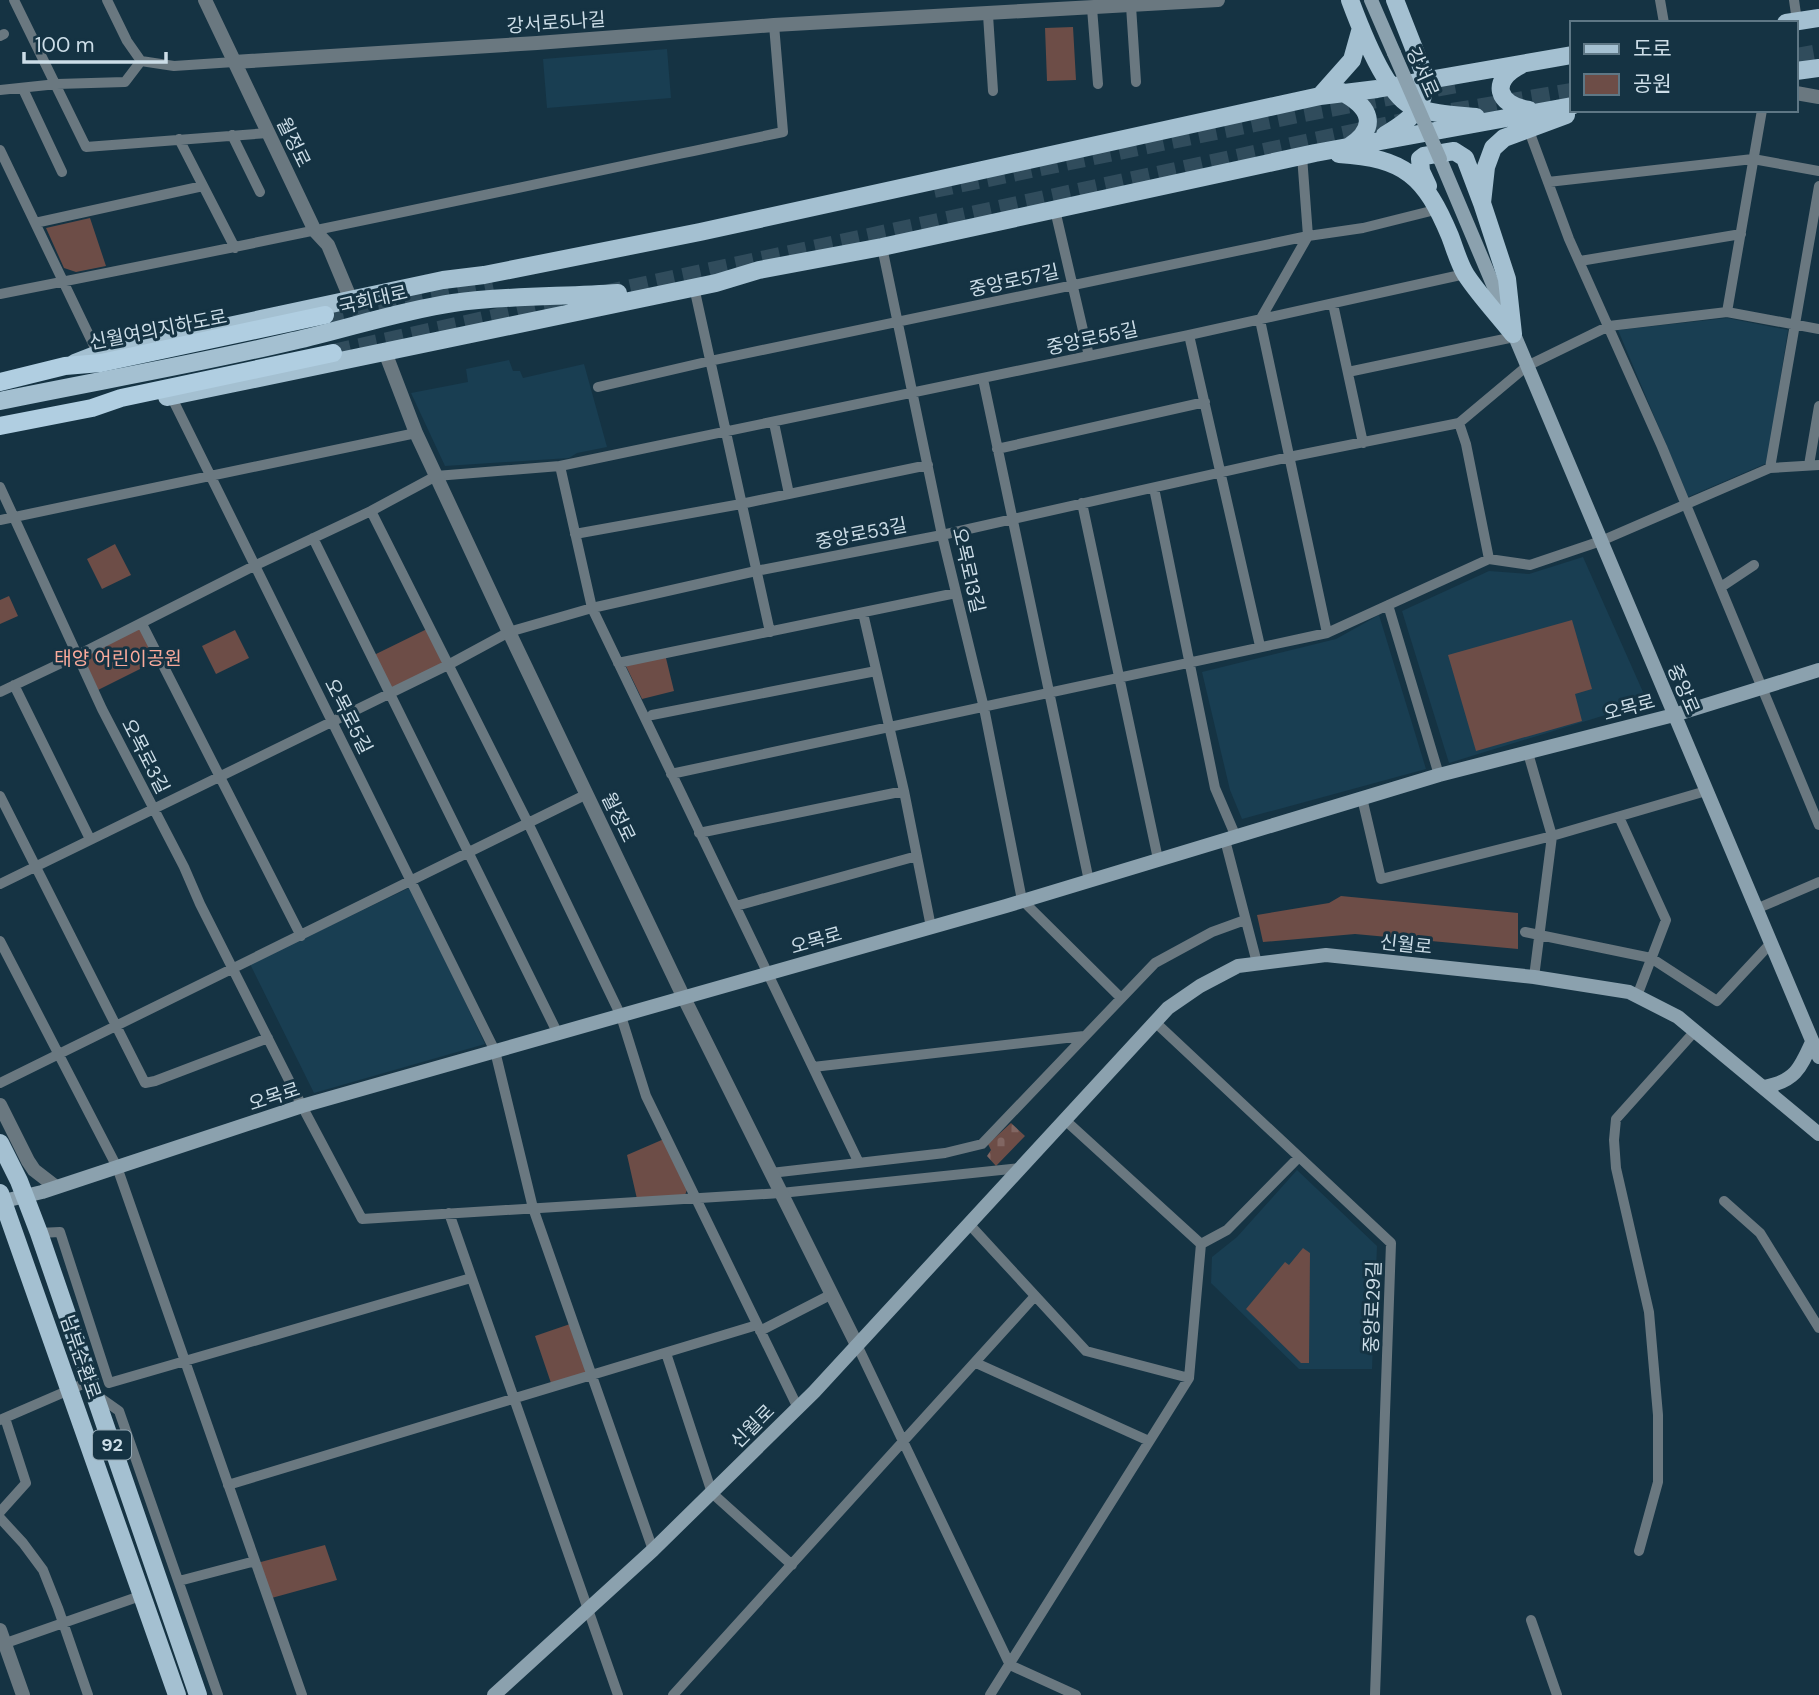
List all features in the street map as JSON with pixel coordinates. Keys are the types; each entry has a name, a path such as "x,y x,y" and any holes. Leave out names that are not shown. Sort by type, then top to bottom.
{"highway":[{"name":"신월여의지하도로","path":"0,382 65,366 101,363 325,315"},
{"path":"0,426 92,408 121,398 333,353"}],"main road":[{"path":"1350,0 1361,28 1396,96 1419,108 1493,119"},
{"name":"강서로","path":"1371,0 1440,159"},
{"path":"1376,141 1402,125 1419,108 1425,92 1425,74 1395,0"},
{"path":"1798,21 1819,18"},
{"path":"1320,96 1352,60 1361,28"},
{"path":"1376,58 1385,63 1403,65 1415,47"},
{"path":"65,366 99,354 443,280 484,275 833,204 1320,96 1390,86 1425,74 1458,73 1570,55"},
{"path":"1527,62 1502,77 1500,88 1503,97 1511,106 1538,112"},
{"path":"1798,71 1818,68"},
{"path":"1342,92 1362,106 1368,120 1363,137 1350,146"},
{"path":"92,408 171,396 716,283 760,270 882,247 1308,154 1570,106"},
{"path":"1482,202 1486,167 1493,148 1504,138 1572,112"},
{"path":"1454,150 1465,158 1507,279 1514,336 1465,274 1421,172 1420,159 1424,156 1454,150"},
{"path":"1308,154 1380,158 1421,183 1436,205"},
{"name":"중앙로","path":"1440,159 1756,909 1814,1037 1819,1057"},
{"name":"국회대로","path":"0,401 293,341 450,303 515,297 634,292 716,275 760,270"},
{"name":"국회대로","path":"0,394 303,333 388,309 484,275"},
{"name":"오목로","path":"1,1199 56,1187 302,1106 931,927 1439,775 1674,715 1819,670"},
{"name":"신월로","path":"494,1695 653,1550 798,1408 1168,1008 1199,986 1238,966 1326,955 1534,977 1618,990 1637,996 1678,1017 1819,1134"},
{"path":"1764,1087 1790,1079 1804,1060 1814,1037"},
{"name":"남부순환로","path":"0,1143 38,1233 198,1695"},
{"name":"남부순환로","path":"1,1199 177,1695"}],"street":[{"path":"14,0 86,147 268,132"},
{"path":"107,0 127,41 141,61 174,66 234,62"},
{"name":"월정로","path":"205,0 315,231 327,245 351,300"},
{"name":"강서로5나길","path":"234,62 774,25 1218,0"},
{"path":"1660,0 1664,21"},
{"path":"1792,21 1794,0"},
{"path":"1131,6 1136,82"},
{"path":"1092,8 1098,85"},
{"path":"988,15 993,91"},
{"path":"0,294 234,248 783,132 774,25"},
{"path":"0,90 57,84 125,82 141,61"},
{"path":"23,89 62,172"},
{"path":"1798,93 1819,97"},
{"path":"1727,312 1762,112"},
{"path":"1528,128 1580,261 1721,587 1819,825"},
{"path":"232,135 260,192"},
{"path":"179,139 234,248"},
{"path":"0,150 99,354"},
{"path":"1308,154 1308,236 1260,320 1327,633"},
{"path":"1548,182 1753,159 1819,171"},
{"path":"0,179 12,174"},
{"path":"35,223 203,186"},
{"path":"1770,468 1819,186"},
{"name":"중앙로57길","path":"598,387 710,361 1308,236 1363,228 1436,205"},
{"path":"1055,210 1089,356"},
{"path":"1580,261 1741,234"},
{"name":"오목로13길","path":"882,247 942,535 984,708 1022,900"},
{"name":"중앙로55길","path":"436,476 561,466 1260,320 1465,274"},
{"path":"694,287 770,632"},
{"path":"1333,304 1363,443"},
{"name":"중앙로53길","path":"0,884 448,665 509,632 592,608 756,571 942,535 1289,457 1459,424 1527,366 1609,326 1727,312 1819,329"},
{"path":"1189,335 1261,646"},
{"path":"1348,372 1514,336"},
{"name":"월정로","path":"385,352 415,433 509,632 684,998 857,1345"},
{"path":"982,379 1089,881"},
{"name":"오목로5길","path":"171,396 495,1051 533,1208 653,1550"},
{"path":"997,449 1205,402"},
{"path":"671,774 1327,633 1489,559 1530,565 1601,541 1770,468 1814,465 1819,405"},
{"path":"774,423 789,494"},
{"path":"1459,424 1466,444 1489,559"},
{"path":"0,520 415,433"},
{"path":"575,534 741,504 928,465"},
{"path":"561,466 592,608 858,1161"},
{"path":"0,692 142,624 254,566 372,511 436,476"},
{"name":"오목로3길","path":"0,487 76,656 302,1106 362,1219 449,1213"},
{"path":"1154,488 1215,788 1230,838 1245,920 1257,964"},
{"path":"1082,503 1158,859"},
{"path":"372,511 621,1016 646,1096 798,1408"},
{"path":"313,538 558,1034"},
{"path":"1721,587 1754,565"},
{"path":"618,663 956,593"},
{"path":"1388,605 1439,775"},
{"path":"863,613 904,791 931,927"},
{"path":"142,624 301,936"},
{"path":"652,715 876,671"},
{"path":"14,685 90,839"},
{"path":"1528,753 1552,836 1534,977"},
{"path":"699,833 904,791"},
{"path":"1362,798 1381,879 1552,836 1706,791"},
{"path":"0,1083 587,794"},
{"path":"0,796 145,1083 268,1038"},
{"path":"1619,817 1666,920 1637,996"},
{"path":"736,906 917,856"},
{"path":"1756,909 1819,882"},
{"path":"1022,900 1121,998"},
{"path":"771,1173 945,1153 982,1144 1155,962 1212,932 1245,920"},
{"path":"1525,932 1651,958 1717,1002 1771,943"},
{"path":"0,941 117,1167 302,1695"},
{"name":"중앙로29길","path":"1155,1022 1391,1243 1375,1695"},
{"path":"1639,1551 1658,1482 1657,1392 1649,1312 1616,1168 1616,1119 1695,1031"},
{"path":"814,1067 1084,1036"},
{"path":"0,1105 34,1171 56,1187"},
{"path":"1065,1119 1201,1244"},
{"path":"1201,1244 1227,1230 1299,1157"},
{"path":"618,1695 449,1213 781,1193 1021,1168"},
{"path":"1724,1201 1760,1233 1819,1328"},
{"path":"969,1224 1086,1351 1189,1378"},
{"path":"38,1233 60,1232 109,1383 471,1278"},
{"path":"990,1695 1189,1378 1201,1244"},
{"path":"228,1485 513,1398 759,1328 832,1294"},
{"path":"673,1695 1035,1296"},
{"path":"857,1345 1010,1665 1076,1695"},
{"path":"666,1353 712,1493 792,1564"},
{"path":"976,1363 1149,1441"},
{"path":"0,1512 26,1483 2,1419 70,1390 92,1387"},
{"name":"남부순환로","path":"92,1387 119,1411 219,1695"},
{"path":"0,1518 43,1570 88,1695"},
{"path":"179,1581 255,1561"},
{"path":"23,1695 3,1637 63,1622 142,1595"},
{"path":"1531,1620 1557,1695"}],"shaded area":[{"path":"667,49 671,98 547,108 543,59"},
{"path":"1727,318 1788,330 1767,463 1688,497 1618,330"},
{"path":"509,360 513,371 520,371 523,378 584,364 607,447 577,453 569,458 445,466 411,393 468,382 466,369"},
{"path":"1583,557 1643,692 1638,705 1449,763 1402,611 1489,571 1529,574"},
{"path":"1379,615 1426,769 1242,819 1230,790 1202,672 1336,639"},
{"path":"411,887 485,1044 314,1093 250,964"},
{"path":"1297,1170 1377,1246 1372,1369 1299,1369 1211,1283 1212,1257 1237,1237"}],"green space":[{"path":"1073,27 1076,80 1047,81 1045,28"},
{"path":"90,218 106,266 76,272 64,268 46,228"},
{"path":"115,544 131,575 102,589 87,559"},
{"path":"9,596 18,616 0,624 0,600"},
{"path":"1572,620 1592,689 1575,694 1582,721 1476,751 1448,655"},
{"name":"태양 어린이공원","path":"142,624 160,659 94,692 76,656"},
{"path":"429,628 447,664 391,691 374,655"},
{"path":"235,630 249,658 216,674 202,646"},
{"path":"665,654 674,691 642,699 624,662"},
{"path":"1341,896 1518,913 1518,949 1355,934 1263,942 1257,915 1329,903"},
{"path":"1011,1123 1025,1136 996,1166 987,1156 991,1150 988,1144"},
{"path":"664,1139 689,1185 685,1195 637,1199 627,1155"},
{"path":"1303,1248 1310,1253 1309,1363 1301,1363 1246,1309 1285,1262 1289,1265"},
{"path":"573,1323 589,1374 552,1386 535,1336"},
{"path":"325,1545 337,1580 268,1599 257,1563"}],"tunnel":[{"path":"1798,57 1819,53"},
{"path":"934,189 1462,83"},
{"path":"1452,112 1570,92"},
{"path":"604,294 1408,121"},
{"path":"325,315 492,281"},
{"path":"333,353 576,300"}]}
